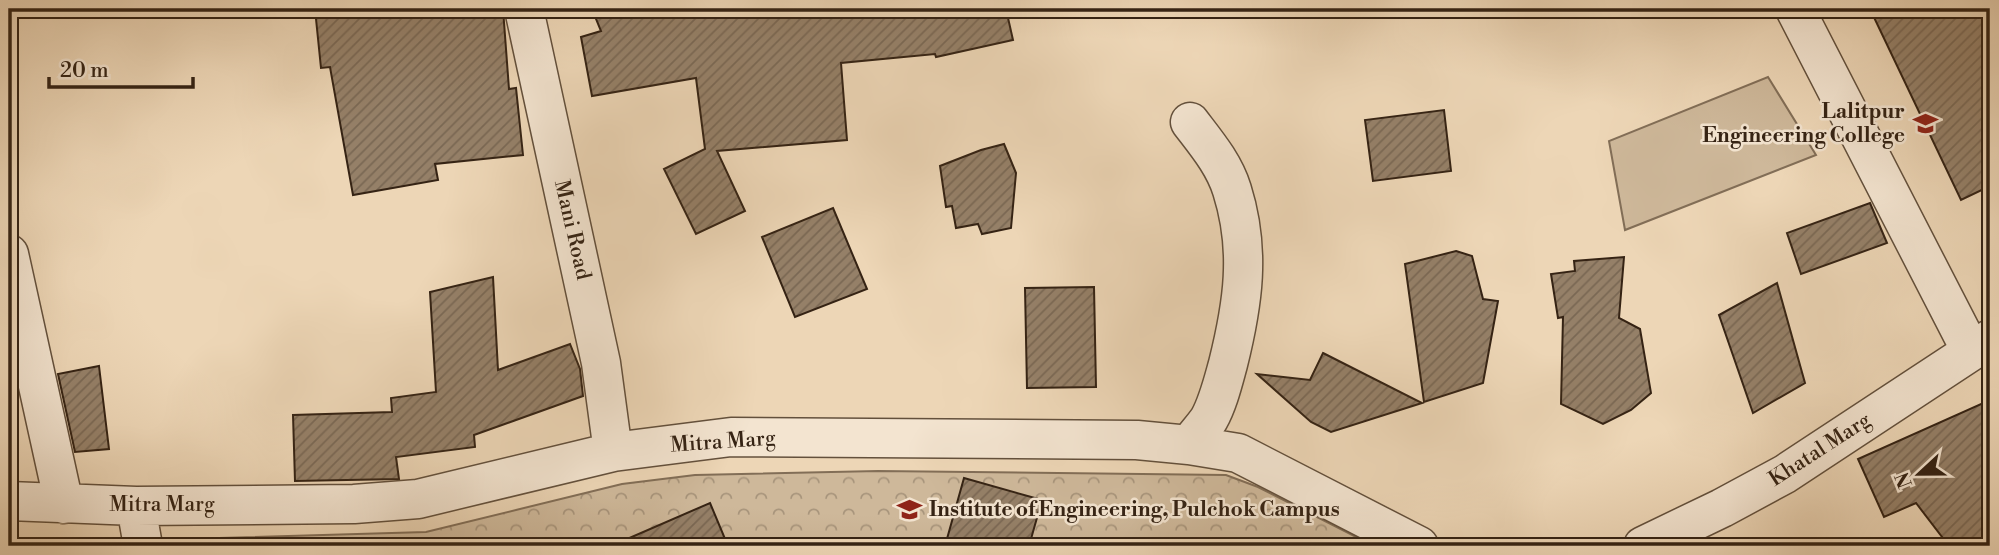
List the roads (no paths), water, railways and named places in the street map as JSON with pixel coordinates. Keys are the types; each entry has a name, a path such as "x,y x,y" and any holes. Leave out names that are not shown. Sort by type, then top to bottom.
{"street":[{"name":"Mani Road","path":"524,9 601,363 613,452"},
{"path":"1795,9 1980,345"},
{"path":"1189,445 1209,419 1223,382 1236,330 1245,274 1242,228 1232,187 1215,155 1190,122"},
{"path":"9,254 64,504"},
{"name":"Khatal Marg","path":"1643,546 1785,474 1980,345"},
{"name":"Mitra Marg","path":"9,501 136,506 354,504 418,499 613,452 731,437 1137,440 1238,453 1419,546"},
{"path":"136,506 143,546"}],"place":[{"name":"Lalitpur Engineering College","path":"1925,124"},
{"name":"Institute of Engineering, Pulchok Campus","path":"909,510"}]}
